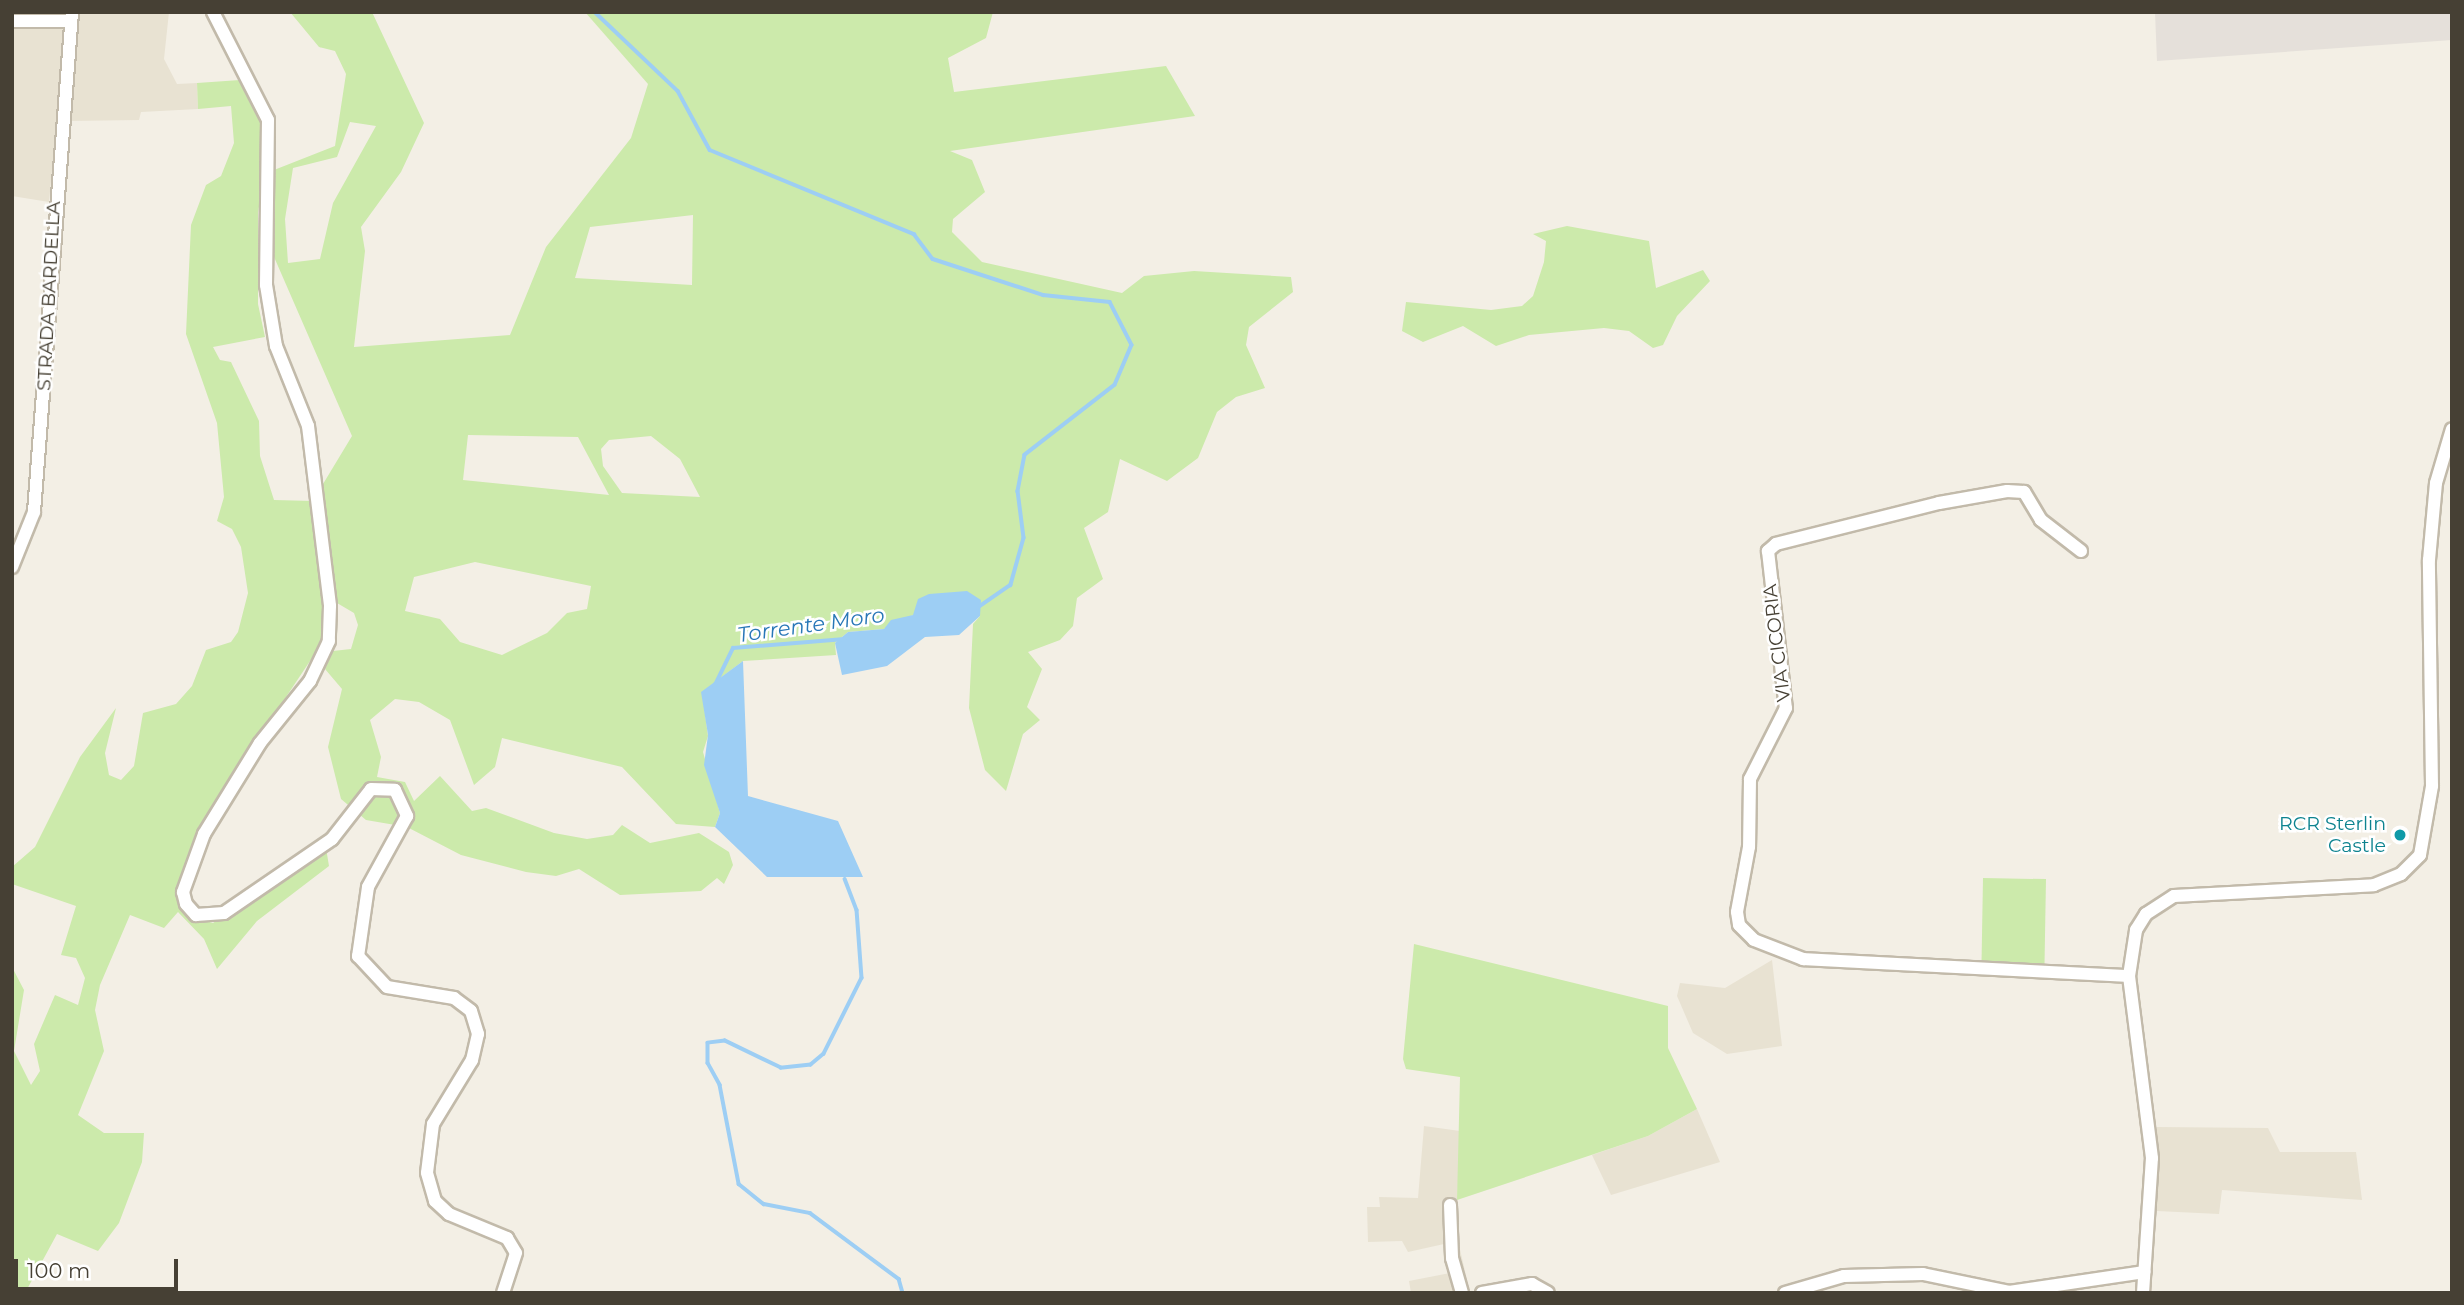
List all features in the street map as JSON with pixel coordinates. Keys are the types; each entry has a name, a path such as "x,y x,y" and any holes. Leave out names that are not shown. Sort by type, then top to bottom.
{"street":[{"path":"213,12 268,120 266,285 276,346 308,426 330,618 329,641 310,681 217,807 186,883 186,904 196,915 224,913 332,839 371,789 395,790 407,816 368,887 358,956 387,987 454,998 471,1011 478,1034 472,1059 433,1124 427,1173 435,1201 449,1213 507,1238 516,1253 503,1293"},
{"name":"STRADA BARDELLA","path":"12,21 72,16 34,512 12,567"},
{"path":"2143,1293 2152,1158 2129,976 2136,930 2146,914 2174,896 2374,884 2401,874 2420,855 2432,786 2429,560 2436,483 2452,429"},
{"name":"VIA CICORIA","path":"2081,551 2041,520 2024,492 2007,491 1926,506 1768,551 1786,708 1750,779 1749,847 1737,912 1739,925 1754,940 1803,959 2129,976"},
{"path":"1450,1205 1452,1258 1462,1293"},
{"path":"1785,1293 1844,1276 1923,1274 2010,1292 2145,1272"},
{"path":"1482,1293 1532,1284 1548,1293"}],"shaded area":[{"path":"12,12 66,24 49,202 12,196"},
{"path":"77,12 169,12 164,59 177,84 197,83 198,109 141,112 139,120 67,121"},
{"path":"2155,12 2452,12 2452,40 2157,61"},
{"path":"1772,960 1782,1046 1727,1054 1693,1033 1677,996 1680,983 1725,988"},
{"path":"1697,1109 1720,1162 1611,1195 1592,1155 1648,1136"},
{"path":"1424,1126 1460,1131 1456,1232 1470,1293 1411,1293 1409,1281 1450,1273 1444,1244 1408,1252 1402,1241 1368,1242 1367,1207 1380,1207 1379,1197 1418,1198"},
{"path":"2157,1127 2268,1128 2280,1152 2356,1152 2362,1200 2222,1190 2219,1214 2157,1211"}],"green space":[{"path":"290,12 372,12 424,123 401,172 361,227 365,251 354,347 510,335 546,247 631,138 648,84 585,12 993,12 986,38 948,58 954,92 1166,66 1195,116 950,151 972,160 985,192 953,219 952,232 982,262 1122,293 1144,276 1194,271 1291,277 1293,292 1249,327 1246,345 1265,388 1236,397 1217,412 1198,458 1167,481 1120,459 1108,512 1084,528 1103,579 1077,598 1073,626 1060,640 1028,652 1042,669 1027,707 1040,720 1023,734 1006,791 985,770 969,708 973,624 980,616 913,615 884,629 848,632 835,643 836,655 743,661 702,692 708,736 703,752 720,813 715,827 676,824 622,767 502,738 495,767 474,785 450,720 419,702 395,699 370,720 381,757 377,777 405,782 414,801 440,776 472,811 486,808 554,833 587,839 613,835 622,825 650,843 699,833 729,852 733,865 724,884 717,878 701,891 620,895 579,869 556,876 526,872 461,855 407,827 366,820 341,799 328,747 342,689 325,669 333,651 351,649 358,625 354,613 337,603 323,484 352,436 271,250 270,191 274,170 335,146 346,74 335,51 319,47","holes":["350,122 376,126 333,203 320,259 288,263 285,219 293,168 337,157","693,215 692,285 575,278 590,227","468,435 578,437 609,495 463,480","651,436 680,459 700,497 622,493 603,466 601,449 609,440","475,562 591,586 587,609 567,613 547,633 502,655 460,642 440,619 405,611 414,577"]},
{"path":"240,80 255,104 268,147 258,213 258,304 265,337 213,347 220,360 231,362 259,421 260,456 274,500 313,501 325,611 320,646 208,814 179,886 193,917 213,923 326,848 329,866 257,921 217,969 204,939 178,912 164,928 130,915 100,985 95,1010 104,1051 78,1115 104,1133 144,1133 142,1162 119,1223 98,1251 57,1234 25,1293 12,1293 12,967 24,990 14,1051 31,1085 40,1071 34,1044 55,995 78,1005 85,978 76,958 61,955 76,906 12,884 12,867 35,847 80,757 116,708 105,753 109,775 121,780 134,766 143,713 176,704 192,686 206,650 231,642 238,632 248,593 241,547 232,529 217,521 224,497 217,423 186,334 191,225 206,185 221,176 234,143 231,106 198,109 197,83"},
{"path":"1567,226 1649,241 1656,288 1703,270 1710,281 1677,316 1663,345 1653,348 1629,331 1604,328 1529,335 1496,346 1463,326 1423,342 1402,331 1406,302 1491,310 1522,306 1533,296 1544,262 1546,241 1533,234"},
{"path":"1983,878 2046,879 2044,965 1981,964"},
{"path":"1414,944 1668,1006 1668,1048 1697,1109 1648,1136 1457,1200 1460,1077 1406,1069 1403,1059"}],"water":[{"path":"967,591 981,600 980,616 959,635 925,637 887,666 842,675 835,643 848,632 884,629 891,620 913,615 918,599 929,594"},
{"path":"743,661 748,796 838,821 863,877 767,877 715,827 720,813 704,765 708,735 701,692"}],"waterway":[{"name":"Torrente Moro","path":"595,12 678,91 710,150 914,234 933,259 1043,295 1110,302 1132,345 1115,385 1025,455 1018,491 1024,538 1011,585 978,608"},
{"name":"Torrente Moro","path":"714,687 733,648 845,639"},
{"name":"Torrente Moro","path":"845,879 857,910 862,978 824,1054 811,1065 781,1068 725,1041 708,1043 708,1063 720,1085 739,1184 764,1204 810,1213 899,1279 903,1293"}],"place":[{"name":"RCR Sterlin Castle","path":"2400,835"}]}
